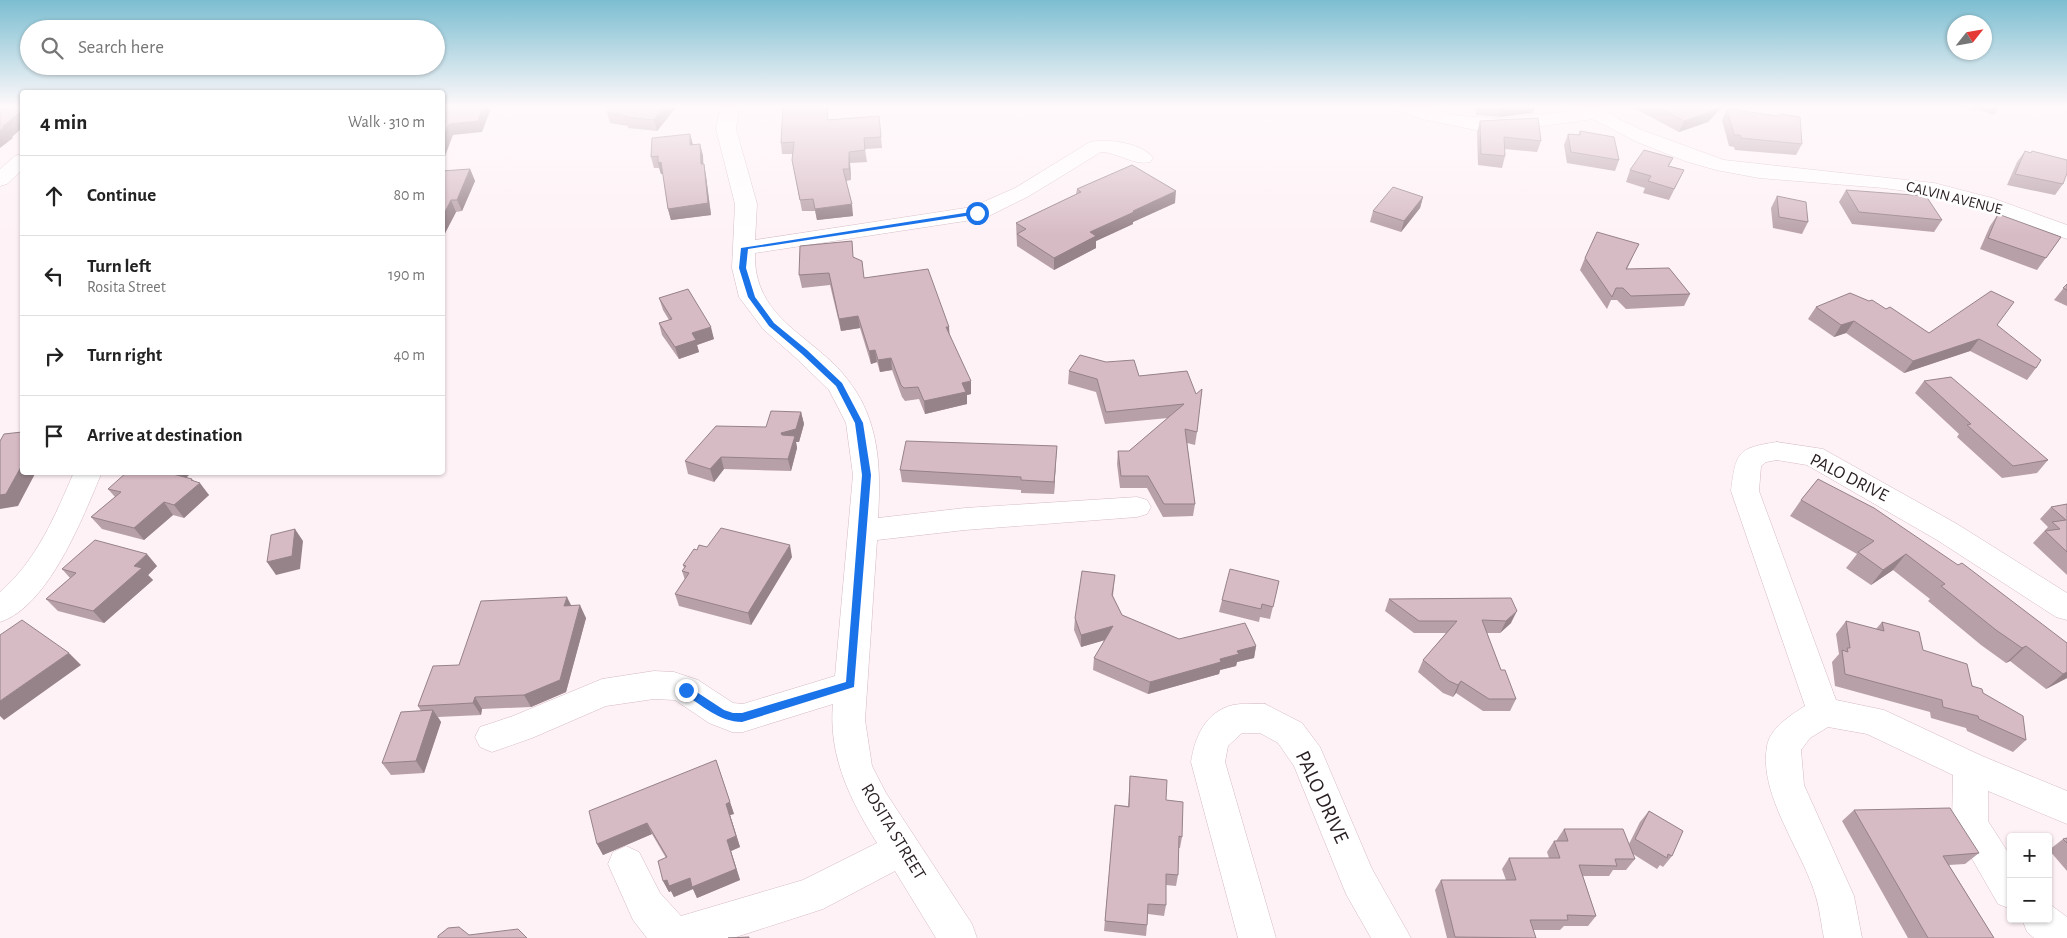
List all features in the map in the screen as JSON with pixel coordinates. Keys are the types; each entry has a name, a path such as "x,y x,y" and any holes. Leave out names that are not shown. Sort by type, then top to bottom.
{"street":[{"name":"ROSITA STREET","path":"732,150 746,204 743,268 751,297 771,324 805,352 839,385 859,423 866,475 848,720 855,766 873,805 958,938"},
{"path":"745,248 977,213 1015,196 1091,150"},
{"path":"1124,150 1143,158"},
{"name":"CALVIN AVENUE","path":"1673,150 1732,167 1800,176 1892,182 1935,189 1978,201 2067,232"},
{"path":"0,180 20,162"},
{"name":"PALO DRIVE","path":"1824,712 1745,491 1748,462 1758,454 1777,451 1813,456 1947,532 2067,608"},
{"path":"0,610 22,592 49,558 87,475"},
{"path":"862,531 965,519 1138,507"},
{"path":"492,737 602,693 637,688 674,686 686,690 720,713 732,718 742,718 850,685"},
{"path":"1843,938 1835,896 1786,785 1784,746 1798,728 1824,712 1872,720 1970,767 2067,808"},
{"name":"PALO DRIVE","path":"1257,938 1208,762 1212,739 1234,719 1265,718 1290,733 1308,758 1359,881 1392,938"},
{"path":"1970,767 1970,824 2007,884"},
{"path":"626,864 646,907 668,932 681,935 810,896 901,849"},
{"path":"2045,923 2062,938"}],"building":[{"path":"651,150 700,150 701,164 704,164 708,203 668,209 661,162 658,163 658,156 651,157"},
{"path":"793,150 865,150 849,152 849,169 843,169 852,204 815,209 813,199 800,200 792,160"},
{"path":"1481,150 1505,150 1505,156 1481,154"},
{"path":"1571,150 1617,150 1619,160 1571,152"},
{"path":"1644,150 1673,158 1668,166 1684,170 1674,189 1648,181 1651,176 1630,170"},
{"path":"2025,151 2067,160 2067,173 2063,184 2015,174"},
{"path":"1132,165 1176,191 1090,232 1096,236 1054,258 1017,234 1026,229 1016,223 1081,192 1077,189"},
{"path":"470,169 457,200 451,200 445,212 445,171"},
{"path":"1393,187 1423,197 1404,221 1373,211"},
{"path":"1846,190 1926,196 1942,220 1859,212"},
{"path":"1777,196 1806,202 1808,222 1779,217"},
{"path":"1998,214 2061,237 2046,258 1988,238"},
{"path":"1597,232 1639,244 1626,269 1669,268 1690,294 1631,296 1623,288 1616,288 1612,297 1585,258"},
{"path":"852,241 853,257 862,261 864,278 928,269 949,327 946,327 971,381 962,383 966,392 924,401 918,387 904,388 901,385 891,358 878,360 875,350 869,351 858,316 839,319 829,273 799,275 800,246"},
{"path":"688,289 711,327 692,333 696,340 675,347 659,323 672,319 659,298"},
{"path":"1991,291 2014,302 1997,325 2041,360 2036,368 1979,339 1913,361 1854,321 1841,325 1816,307 1850,293 1869,301 1872,300 1886,309 1890,307 1929,333"},
{"path":"1080,355 1106,362 1134,360 1139,376 1187,371 1196,394 1202,389 1197,432 1185,429 1195,504 1164,504 1148,476 1121,476 1118,451 1129,451 1184,404 1106,412 1097,379 1069,371"},
{"path":"1951,377 2048,460 2013,466 1967,425 1971,424 1924,381"},
{"path":"771,411 801,412 796,429 781,433 782,435 795,436 788,459 721,457 710,469 685,461 716,426 766,427"},
{"path":"20,432 20,469 6,494 0,495 0,441 4,434"},
{"path":"906,441 1057,446 1054,482 1021,480 1021,477 900,470"},
{"path":"124,475 177,475 200,483 174,505 164,502 134,528 91,517 121,492 108,489"},
{"path":"1818,479 1874,508 1958,565 1962,563 2067,643 2067,672 2063,674 2026,646 2022,648 1996,630 1941,586 1945,584 1906,554 1883,570 1858,552 1874,541 1801,500"},
{"path":"2067,504 2067,552 2045,531 2060,529 2052,522 2066,520 2051,507"},
{"path":"721,528 790,545 748,613 675,594 689,573 682,571 686,566 683,565 694,549 697,550 699,545 707,547"},
{"path":"295,529 292,556 267,562 271,535"},
{"path":"95,540 147,554 134,566 142,568 93,611 46,599 76,573 62,569"},
{"path":"1230,569 1279,581 1273,607 1262,604 1261,609 1222,600"},
{"path":"1082,571 1115,575 1112,595 1122,615 1179,639 1245,623 1256,646 1237,651 1239,654 1220,659 1221,662 1150,682 1094,658 1113,626 1081,635 1075,618"},
{"path":"567,597 564,606 580,605 560,680 524,695 475,697 473,703 418,706 433,666 459,665 481,601"},
{"path":"1511,598 1517,611 1506,621 1482,620 1501,670 1505,670 1516,699 1489,699 1461,681 1458,685 1449,681 1423,660 1457,621 1419,621 1389,599"},
{"path":"22,620 69,653 0,701 0,635"},
{"path":"1846,621 1884,631 1882,622 1919,632 1923,650 1967,664 1972,686 1982,689 1983,693 2023,716 2026,740 1979,719 1978,716 1943,707 1942,700 1845,674 1842,650 1848,652 1847,648 1850,648"},
{"path":"433,710 416,761 382,763 401,712"},
{"path":"716,760 730,802 726,804 736,836 727,840 736,869 692,887 690,878 669,886 667,880 663,881 658,861 667,857 647,823 597,844 589,811"},
{"path":"1130,776 1167,780 1166,800 1183,802 1182,837 1179,836 1178,875 1166,874 1166,905 1148,904 1147,925 1105,921 1115,805 1129,807"},
{"path":"1950,808 1979,853 1943,856 1994,938 1928,938 1854,810"},
{"path":"1649,811 1683,831 1672,856 1668,854 1667,858 1635,839"},
{"path":"1564,829 1623,829 1635,859 1615,859 1617,866 1579,865 1596,916 1567,915 1568,920 1530,920 1536,938 1455,937 1441,880 1516,880 1509,858 1560,858 1554,841 1568,841"},
{"path":"459,927 469,935 518,929 527,938 438,938 448,928"}],"route":[{"path":"686,690 720,713 732,718 742,718 850,685 866,475 859,423 839,385 805,352 771,324 751,297 743,268 745,248 977,213"}]}
